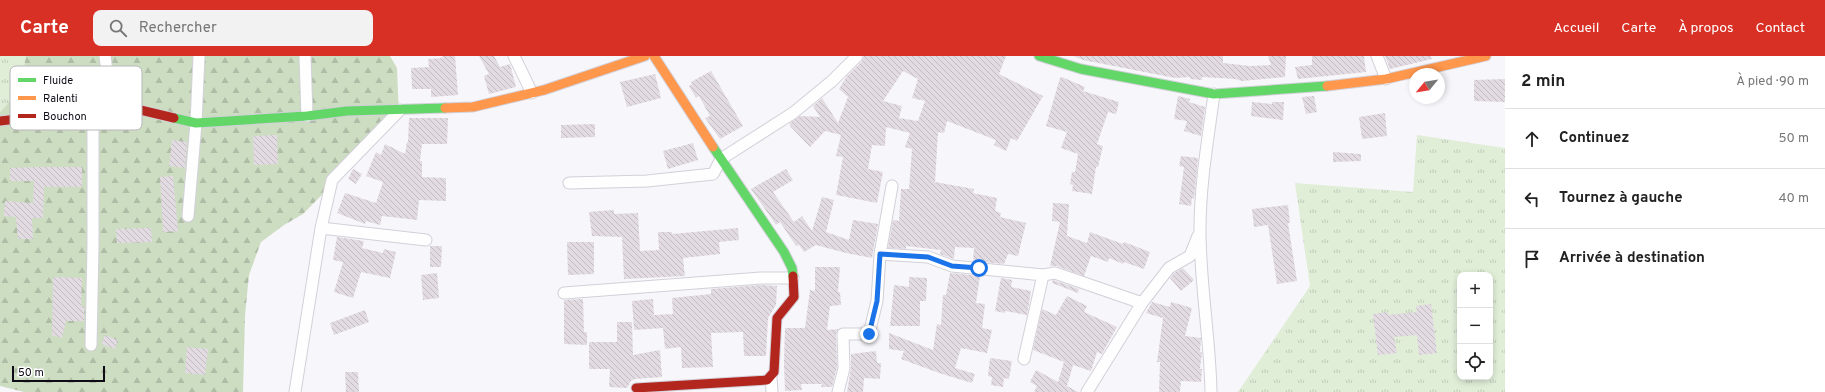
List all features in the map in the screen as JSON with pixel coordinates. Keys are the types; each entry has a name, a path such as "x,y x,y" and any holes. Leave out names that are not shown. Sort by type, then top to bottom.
{"street":[{"path":"105,56 106,66"},
{"path":"188,216 196,123 199,56"},
{"path":"305,56 308,116"},
{"path":"514,56 532,93"},
{"path":"142,110 196,123 308,116 347,110 400,110 473,107 544,90 645,56"},
{"path":"636,388 763,381 771,377 774,372 775,364 776,322 780,314 794,297 792,268 784,252 654,56"},
{"path":"569,183 647,181 713,174 721,159 793,112 832,81 857,56"},
{"path":"1039,56 1081,69 1214,94 1338,85 1386,78 1486,56"},
{"path":"1377,56 1386,78"},
{"path":"1211,392 1210,357 1203,299 1200,231 1202,189 1214,94"},
{"path":"295,392 321,228 332,180 400,110"},
{"path":"0,121 10,120"},
{"path":"91,345 93,246 92,130"},
{"path":"838,392 844,368 843,334 869,334 877,301 880,254 892,186"},
{"path":"321,228 426,240"},
{"path":"1087,392 1142,303 1169,268 1190,256 1200,231"},
{"path":"880,254 928,257 952,266 1043,275 1055,273 1142,303"},
{"path":"1024,359 1043,275"},
{"path":"564,293 761,278 793,278"},
{"path":"771,377 772,392"}],"green space":[{"path":"0,56 26,56 24,66 10,66 10,100 0,112"},
{"path":"26,56 390,56 397,68 399,117 303,214 284,225 261,242 249,275 245,315 243,392 24,392 0,386 0,112 10,100 10,130 142,130 142,66 24,66"},
{"path":"1417,135 1505,148 1505,392 1238,392 1310,286 1295,183 1413,192"}],"building":[{"path":"442,56 455,56 458,95 431,97 431,89 412,89 411,68 429,67 428,59 443,58"},
{"path":"479,56 494,56 500,67 510,64 516,87 489,94 484,76 489,74"},
{"path":"864,56 1006,56 999,74 1043,96 1017,141 1011,138 1006,151 994,145 996,140 947,121 944,133 938,132 935,182 974,189 973,193 997,198 995,211 1001,213 1000,217 1026,223 1018,256 1008,254 1004,264 973,261 974,248 955,247 954,259 940,254 941,250 906,246 906,249 888,248 893,220 899,221 901,189 909,189 912,149 905,147 910,133 886,127 885,146 872,145 868,169 883,172 877,203 836,195 843,157 836,156 841,135 825,131 810,147 790,126 790,123 800,116 820,117 813,106 822,98 838,123 848,97 839,89 847,76 862,61","holes":["903,71 918,79 912,98 925,101 918,121 899,118 902,106 883,101"]},
{"path":"1074,56 1223,56 1223,63 1250,66 1271,65 1268,56 1286,56 1285,77 1242,81 1235,79 1202,77 1202,80 1190,79 1190,77 1175,78 1083,60"},
{"path":"1312,56 1364,56 1366,72 1298,79 1295,67 1312,65"},
{"path":"1385,56 1431,56 1432,59 1390,69"},
{"path":"711,71 743,126 720,139 705,118 710,116 699,96 696,98 689,86 692,84 691,82"},
{"path":"655,74 661,98 627,107 620,82"},
{"path":"1062,77 1085,87 1083,91 1119,102 1116,114 1108,112 1097,144 1103,146 1098,167 1096,167 1092,194 1072,191 1073,185 1070,184 1072,172 1075,172 1078,154 1061,148 1067,132 1046,126 1060,78"},
{"path":"1505,79 1505,102 1474,101 1474,80"},
{"path":"1178,96 1190,99 1189,102 1205,107 1201,136 1184,131 1187,121 1174,119"},
{"path":"1314,96 1317,112 1306,114 1302,97"},
{"path":"1252,102 1272,104 1272,102 1284,102 1283,120 1251,116"},
{"path":"1385,113 1387,136 1362,139 1359,117"},
{"path":"409,118 448,118 447,144 422,144 420,161 422,161 422,177 446,178 446,201 419,200 417,220 382,216 380,225 366,221 365,224 337,213 345,193 376,203 383,182 366,176 376,152 381,155 385,144 405,154 408,142"},
{"path":"595,124 595,137 561,138 561,125"},
{"path":"277,135 278,164 254,165 253,136"},
{"path":"172,140 187,142 185,168 169,166"},
{"path":"693,143 698,160 668,169 663,151"},
{"path":"1333,152 1361,154 1361,161 1333,162"},
{"path":"1181,156 1198,158 1194,199 1192,198 1191,206 1179,204 1184,167 1179,166"},
{"path":"82,167 82,187 44,187 43,218 32,218 33,239 18,239 16,217 4,216 5,201 33,203 34,181 10,181 10,168"},
{"path":"353,169 362,174 356,184 348,179"},
{"path":"786,169 793,180 773,192 794,222 802,216 812,231 822,197 834,200 826,232 849,240 853,220 878,224 872,258 816,245 804,252 799,245 796,246 780,222 776,225 751,189"},
{"path":"173,176 178,231 163,232 160,177"},
{"path":"1053,203 1069,204 1067,236 1087,243 1090,232 1123,244 1124,242 1150,252 1144,269 1124,262 1123,264 1109,258 1108,262 1091,256 1084,276 1057,266 1050,266 1060,222 1052,221"},
{"path":"1288,205 1290,223 1288,223 1297,281 1277,284 1268,225 1254,227 1252,209"},
{"path":"614,210 614,214 638,213 640,251 659,250 658,232 672,232 672,234 738,228 739,240 719,242 720,254 683,258 685,276 624,279 622,237 592,236 589,212"},
{"path":"151,228 152,242 117,243 116,229"},
{"path":"337,237 364,241 362,248 383,253 384,249 396,252 390,278 361,272 353,298 334,292 343,262 333,260"},
{"path":"567,242 594,242 594,274 568,275"},
{"path":"430,246 442,246 441,267 430,267"},
{"path":"815,267 840,267 838,292 840,292 841,305 830,306 827,330 838,329 836,334 837,367 832,387 821,387 822,384 801,384 802,390 785,391 785,328 805,328 810,290 815,291"},
{"path":"1183,268 1194,280 1181,291 1170,278 1174,273"},
{"path":"437,273 439,298 423,300 421,275"},
{"path":"950,273 980,276 976,303 985,304 982,328 992,330 987,353 961,348 955,368 975,374 972,383 901,359 904,351 889,349 889,333 933,350 937,324 941,325 943,295 946,295"},
{"path":"53,277 82,278 81,306 84,306 84,321 66,321 62,338 52,335"},
{"path":"909,277 927,278 926,301 920,301 920,326 890,326 894,285 909,287"},
{"path":"1001,278 1012,280 1011,287 1031,291 1027,315 1005,311 1005,313 995,311"},
{"path":"1053,280 1079,289 1078,293 1052,283"},
{"path":"761,285 777,286 776,305 768,318 766,356 744,356 743,332 711,333 713,367 682,368 681,347 665,349 663,328 634,330 632,301 653,299 654,315 673,314 672,298 711,294 711,289"},
{"path":"1067,296 1087,306 1084,312 1117,327 1102,354 1097,352 1091,371 1073,365 1067,386 1078,392 1034,392 1037,386 1030,382 1036,370 1058,382 1064,362 1033,350 1042,309 1056,315"},
{"path":"583,299 584,332 587,332 587,345 564,344 564,300"},
{"path":"1152,302 1170,307 1171,302 1192,308 1185,336 1201,338 1201,382 1181,381 1180,392 1159,392 1160,362 1157,362 1163,318 1146,313"},
{"path":"1431,304 1437,353 1419,355 1417,335 1394,337 1397,353 1378,355 1373,314 1388,312 1388,315 1417,312 1416,306"},
{"path":"365,310 369,322 334,335 330,323"},
{"path":"617,322 632,322 633,355 660,350 662,377 635,379 631,381 627,388 609,387 610,369 589,369 589,342 617,342"},
{"path":"105,335 118,340 115,349 102,344"},
{"path":"187,347 208,349 205,375 185,373"},
{"path":"876,351 877,363 881,363 880,379 864,378 863,392 847,392 851,368 851,354"},
{"path":"990,358 1012,361 1009,379 1004,378 1003,387 991,385 992,377 988,376"},
{"path":"345,372 358,372 359,392 346,392"}],"traffic: fast":[{"path":"1039,56 1081,69 1214,94 1327,86"},
{"path":"174,118 196,123 307,116 347,111 445,108"},
{"path":"713,147 784,252 792,268 793,276"}],"traffic: slow":[{"path":"445,108 473,107 544,90 645,56"},
{"path":"654,56 713,147"},
{"path":"1327,86 1386,79 1486,56"}],"traffic: jam":[{"path":"142,110 174,118"},
{"path":"0,121 10,120"},
{"path":"636,388 767,380 774,372 777,318 794,297 793,276"}],"route":[{"path":"869,334 877,301 880,254 928,257 952,266 979,268"}]}
